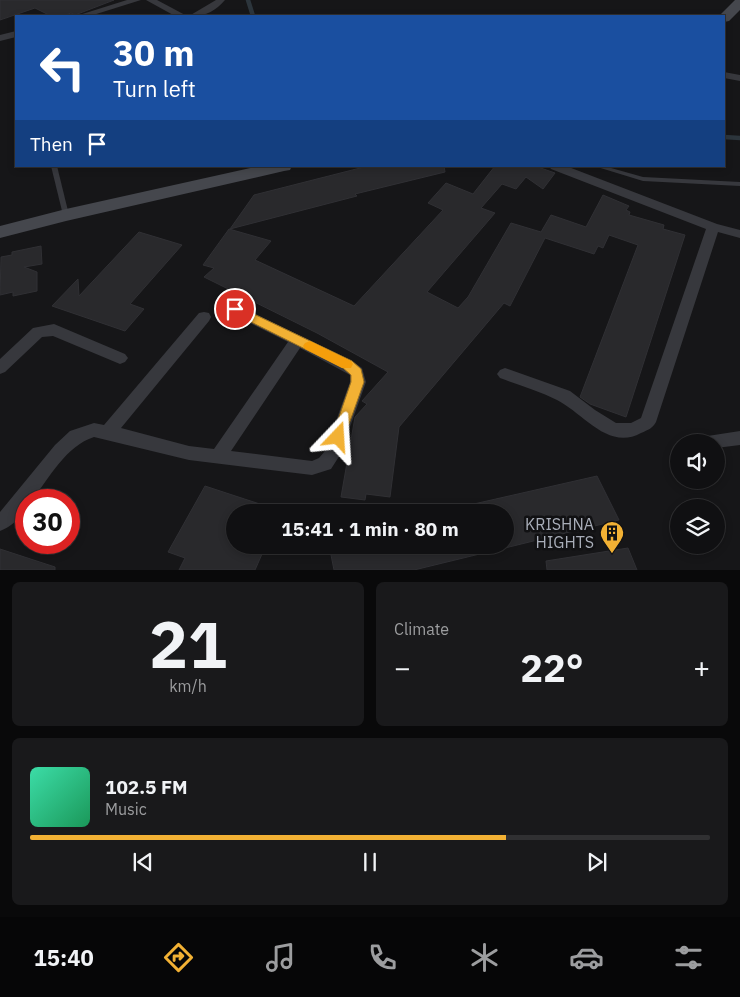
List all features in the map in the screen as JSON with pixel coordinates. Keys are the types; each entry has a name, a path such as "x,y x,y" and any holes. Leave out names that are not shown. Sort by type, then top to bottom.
{"street":[{"path":"84,15 137,0"},
{"path":"150,0 180,15"},
{"path":"196,15 213,8 221,0"},
{"path":"725,17 740,3"},
{"path":"0,38 15,34"},
{"path":"725,75 740,78"},
{"path":"0,232 66,215 280,167"},
{"path":"558,167 713,227 740,234"},
{"path":"505,374 564,396 589,415 614,430 633,430 648,422 713,227"},
{"path":"0,523 11,514 62,450 76,436 94,430 189,453 312,468 325,464 332,455 358,382 357,372 347,364 235,309"},
{"path":"108,432 204,317"},
{"path":"0,368 38,332 54,330 120,358"},
{"path":"218,457 296,340"},
{"path":"725,440 740,438"}],"lane":[{"path":"54,167 66,215"},
{"path":"601,167 643,179 740,184"}],"building":[{"path":"0,0 114,0 75,15 71,13 66,15 49,15 35,8 0,20"},
{"path":"364,167 444,167 445,172 355,194 357,196 230,229 254,195"},
{"path":"494,167 538,167 555,173 543,189 526,177 516,189 502,184 481,208 495,213 427,292 458,308 468,297 511,223 541,232 551,215 586,227 603,195 629,206 626,210 630,212 629,215 664,225 663,229 685,235 626,417 590,404 580,397 638,245 609,235 603,248 598,246 594,254 545,238 510,306 504,303 399,427 390,497 366,494 365,500 341,497 355,417 367,404 362,401 388,372 317,333 204,277 214,268 203,265 229,229 271,241 255,260 354,306 443,210 428,203 446,183 473,194"},
{"path":"139,232 182,245 130,304 144,309 125,331 52,306 78,279 79,296"},
{"path":"41,246 42,264 24,267 37,272 37,291 13,296 13,292 0,295 1,257 12,255 12,252"},
{"path":"597,476 619,520 514,546 514,504 474,504"},
{"path":"205,486 260,504 226,504 226,554 262,554 255,570 179,570 185,558 168,552"},
{"name":"KRISHNA HIGHTS","path":"628,548 637,570 547,570 546,561"},
{"path":"0,549 55,567 55,570 0,570"},
{"path":"331,554 480,554 414,570 334,570"}],"waterway":[{"path":"248,0 253,15"},
{"path":"725,137 740,138"}],"slow traffic":[{"path":"310,346 346,364"}],"place":[{"name":"KRISHNA HIGHTS","path":"612,554"}],"route":[{"path":"235,309 347,364 357,372 358,382 338,437"}]}
